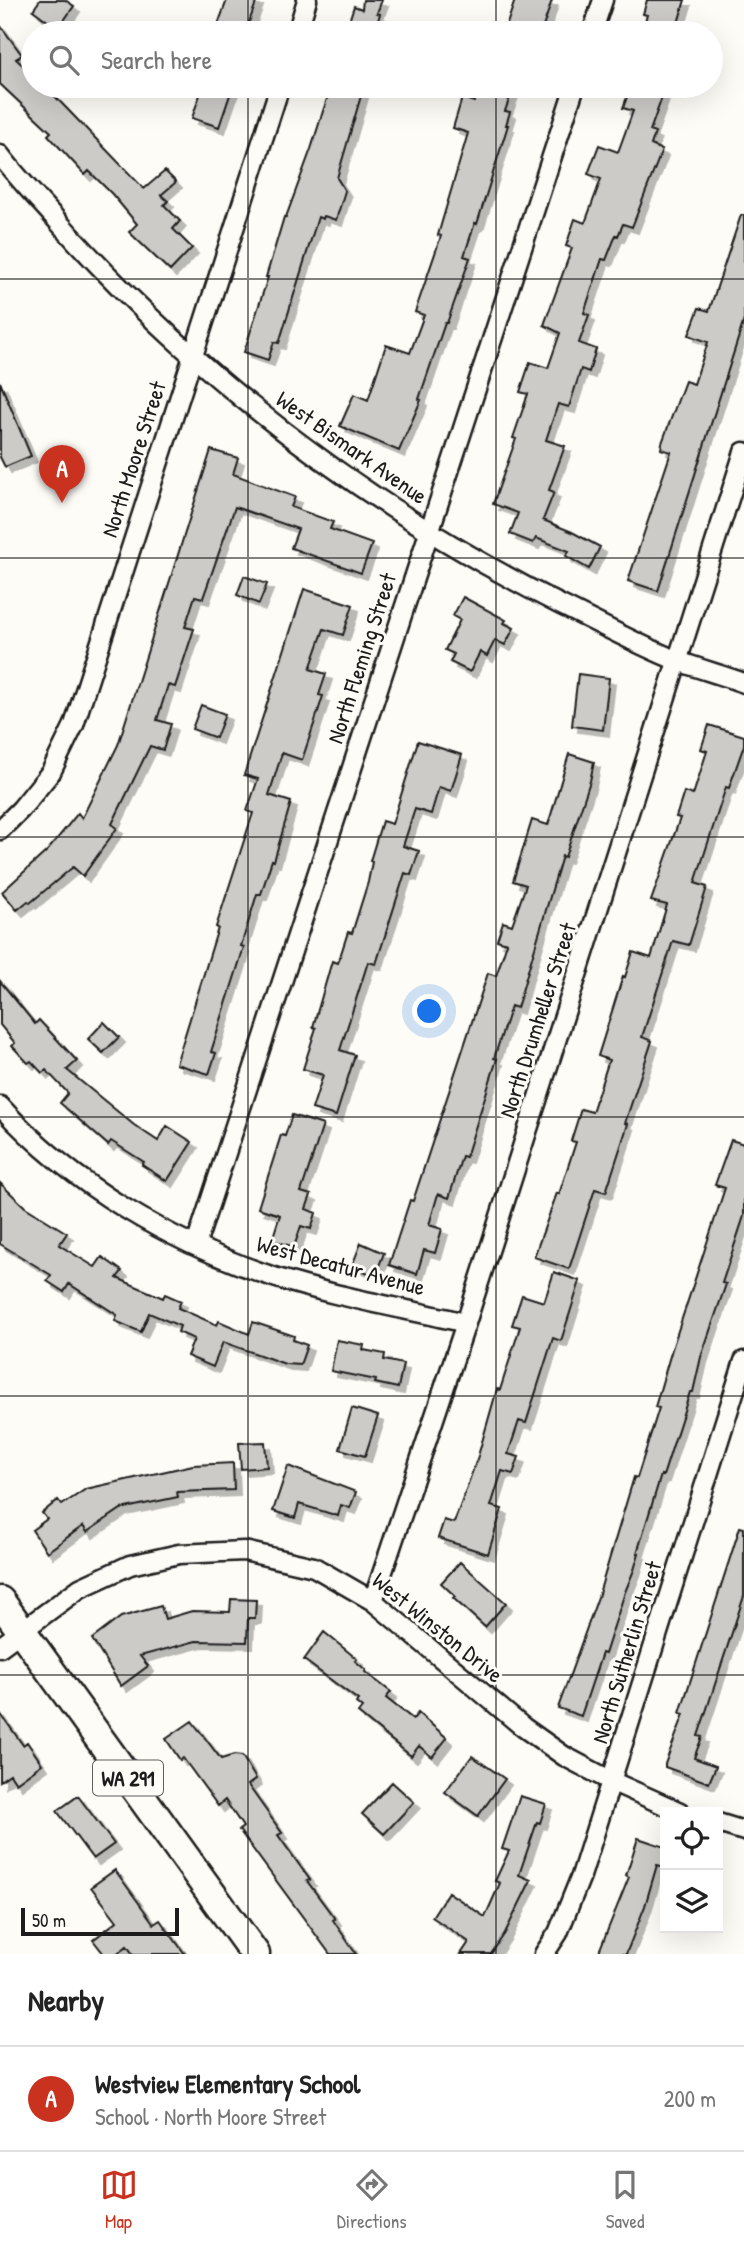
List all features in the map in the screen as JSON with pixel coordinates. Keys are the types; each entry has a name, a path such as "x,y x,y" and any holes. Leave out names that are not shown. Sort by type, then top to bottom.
{"main road":[{"name":"WA 291","path":"0,1601 11,1639 255,1954"}],"street":[{"path":"301,21 307,0"},
{"path":"596,21 603,0"},
{"name":"North Moore Street","path":"0,830 51,772 74,725 276,98"},
{"name":"North Fleming Street","path":"196,1245 571,98"},
{"name":"West Bismark Avenue","path":"0,155 87,253 192,357 271,422 364,490 514,581 677,661 744,683"},
{"name":"North Drumheller Street","path":"373,1601 466,1323 744,452"},
{"name":"West Decatur Avenue","path":"0,1106 18,1126 68,1169 124,1209 196,1245 274,1277 466,1323"},
{"name":"North Sutherlin Street","path":"544,1954 558,1933 581,1876 744,1361"},
{"name":"West Winston Drive","path":"11,1639 80,1588 130,1565 179,1554 244,1551 314,1567 373,1601 523,1727 564,1756 669,1807"},
{"path":"723,1825 744,1831"}],"building":[{"path":"40,0 65,0 74,6 64,21 47,21 33,10"},
{"path":"227,0 257,0 249,21 219,21"},
{"path":"363,0 382,0 377,13 380,14 378,21 349,21 354,6 362,9"},
{"path":"515,0 552,0 545,21 508,21"},
{"path":"647,0 685,0 679,21 645,21 647,15 643,14"},
{"path":"0,25 21,54 16,59 21,64 21,98 57,98 144,189 165,171 176,182 161,195 168,201 164,205 180,221 173,229 192,248 170,271 129,232 137,224 112,194 89,171 85,175 48,135 51,132 0,84"},
{"path":"199,98 229,98 219,127 192,118"},
{"path":"327,98 360,98 337,178 345,191 336,220 318,217 279,343 274,342 268,360 244,352 284,217 311,149"},
{"path":"462,98 474,102 475,98 510,98 505,111 510,112 508,125 477,224 475,223 464,256 470,258 445,323 419,399 421,400 399,451 340,426 354,394 368,400 386,345 410,353 424,315 415,312 441,236 438,235 468,133 453,128"},
{"path":"627,98 662,98 650,131 655,133 651,145 662,150 632,227 623,224 606,260 602,259 584,313 589,315 579,343 596,349 589,372 581,369 569,407 558,404 546,440 565,446 549,490 554,492 543,520 600,547 589,569 566,556 569,551 536,538 533,543 510,534 518,513 493,504 516,439 513,438 528,394 520,392 530,362 548,368 560,333 544,325 572,248 566,246 575,219 585,223 601,179 588,174 599,145 618,152 633,111 623,108"},
{"path":"741,215 744,215 744,320 658,591 628,581 671,452 661,449 662,443 685,381 694,384 708,342 689,335 699,308 709,311"},
{"path":"0,382 31,456 5,467 0,457"},
{"path":"211,450 238,458 233,474 295,497 291,507 333,522 330,529 372,544 361,573 291,548 298,529 235,507 203,598 195,596 185,627 194,629 175,687 168,685 157,720 171,724 163,750 150,746 112,824 117,828 83,876 73,867 30,903 28,901 17,910 2,892 48,850 78,813 82,818 118,745"},
{"path":"244,576 267,584 259,604 237,595"},
{"path":"304,589 353,605 343,635 324,629 310,669 326,674 315,721 302,760 282,753 269,795 291,802 274,861 272,860 261,894 257,894 241,946 244,947 211,1052 216,1053 209,1074 176,1064 253,813 247,811 258,779 244,775"},
{"path":"463,597 506,620 504,623 514,628 505,645 495,640 487,656 480,652 470,672 450,662 454,654 445,650 460,620 453,616"},
{"path":"578,674 609,678 603,730 572,726"},
{"path":"201,705 225,714 216,738 192,729"},
{"path":"709,725 744,736 744,745 729,788 726,787 695,883 707,887 689,945 673,941 642,1037 652,1041 625,1123 628,1124 606,1192 595,1189 569,1269 534,1257 576,1142 571,1141 581,1109 592,1112 609,1060 598,1056 623,976 625,977 633,952 651,958 667,905 651,901 680,818 676,817 684,792 693,795 707,751 701,749"},
{"path":"418,741 462,755 451,791 439,787 431,814 415,809 403,846 419,851 411,875 405,873 376,964 368,962 340,1050 355,1055 336,1116 312,1109 323,1075 303,1069 332,961 338,963 348,932 352,933 368,882 370,861 382,821 392,824"},
{"path":"569,754 594,762 590,781 565,857 562,856 517,1008 511,1006 466,1157 462,1156 449,1198 438,1194 429,1225 442,1229 435,1253 424,1250 417,1274 389,1265 410,1200 413,1201 488,973 496,976 507,943 497,940 503,922 512,925 526,885 513,881 532,820 548,825"},
{"path":"0,981 35,1024 39,1020 77,1061 67,1070 134,1125 158,1141 167,1126 192,1142 167,1181 111,1141 108,1145 60,1103 68,1093 46,1070 42,1073 12,1046 15,1043 0,1025"},
{"path":"104,1022 119,1037 103,1053 88,1039"},
{"path":"292,1115 323,1125 301,1192 311,1195 306,1209 316,1213 311,1229 301,1226 294,1247 272,1240 280,1215 258,1208 281,1135 285,1136"},
{"path":"731,1140 744,1144 744,1216 722,1283 726,1284 701,1357 693,1392 690,1392 663,1476 661,1475 634,1570 581,1716 558,1708 598,1597 634,1477 637,1478 659,1408 655,1407 672,1349 725,1188 715,1185"},
{"path":"0,1183 25,1207 67,1233 59,1245 95,1267 102,1257 122,1271 117,1278 163,1298 165,1294 181,1301 178,1308 217,1325 219,1321 249,1334 253,1322 294,1336 293,1340 307,1345 300,1365 285,1364 223,1342 213,1367 187,1356 194,1339 178,1332 180,1326 149,1313 141,1332 115,1321 117,1315 69,1284 64,1292 47,1281 51,1275 0,1244"},
{"path":"361,1243 384,1253 375,1276 352,1266"},
{"path":"554,1272 580,1281 561,1341 553,1338 526,1423 519,1421 508,1454 519,1457 513,1474 502,1471 491,1506 502,1509 488,1554 438,1538 444,1520 454,1523 478,1456 497,1389 500,1390 520,1327 512,1325 522,1295 544,1302"},
{"path":"337,1340 364,1345 363,1350 385,1354 384,1360 403,1364 398,1388 375,1383 376,1380 331,1371"},
{"path":"352,1408 378,1416 365,1456 340,1449"},
{"path":"265,1442 267,1467 241,1469 239,1443"},
{"path":"233,1463 234,1490 177,1492 178,1497 121,1509 87,1532 83,1526 47,1552 32,1530 47,1519 42,1513 58,1500 62,1505 86,1489 193,1465"},
{"path":"288,1466 356,1492 350,1508 341,1505 338,1516 299,1504 295,1518 273,1511"},
{"path":"740,1527 744,1528 744,1596 698,1736 702,1737 694,1758 716,1766 709,1783 665,1767 665,1764 684,1714 680,1713"},
{"path":"460,1562 506,1603 485,1627 453,1598 455,1596 441,1583"},
{"path":"231,1599 256,1600 255,1618 248,1618 247,1642 196,1641 140,1656 148,1666 121,1686 92,1639 121,1617 161,1606 165,1619 192,1611 230,1612"},
{"path":"324,1632 357,1659 355,1661 365,1672 391,1692 386,1698 413,1719 418,1713 447,1738 432,1757 419,1746 411,1756 358,1713 362,1708 356,1703 358,1700 304,1660"},
{"path":"0,1713 23,1745 27,1742 42,1764 16,1783 10,1774 0,1781"},
{"path":"192,1721 221,1759 234,1755 242,1756 256,1779 248,1785 282,1833 278,1835 356,1954 330,1954 239,1830 243,1827 225,1800 218,1806 183,1758 180,1760 166,1739"},
{"path":"472,1756 505,1779 478,1816 445,1792"},
{"path":"392,1782 414,1802 384,1834 362,1814"},
{"path":"78,1796 114,1844 93,1859 57,1811"},
{"path":"520,1796 546,1804 519,1875 531,1880 505,1933 491,1954 461,1954 469,1942 432,1917 448,1892 485,1917 500,1883 495,1881 509,1851 502,1849"},
{"path":"638,1838 660,1845 660,1866 657,1865 645,1906 626,1954 598,1954 629,1877 626,1875"},
{"path":"115,1870 154,1924 160,1920 185,1954 133,1954 127,1946 117,1954 104,1954 93,1940 117,1921 91,1887"}],"place":[{"name":"Westview Elementary School","path":"62,503"}]}
